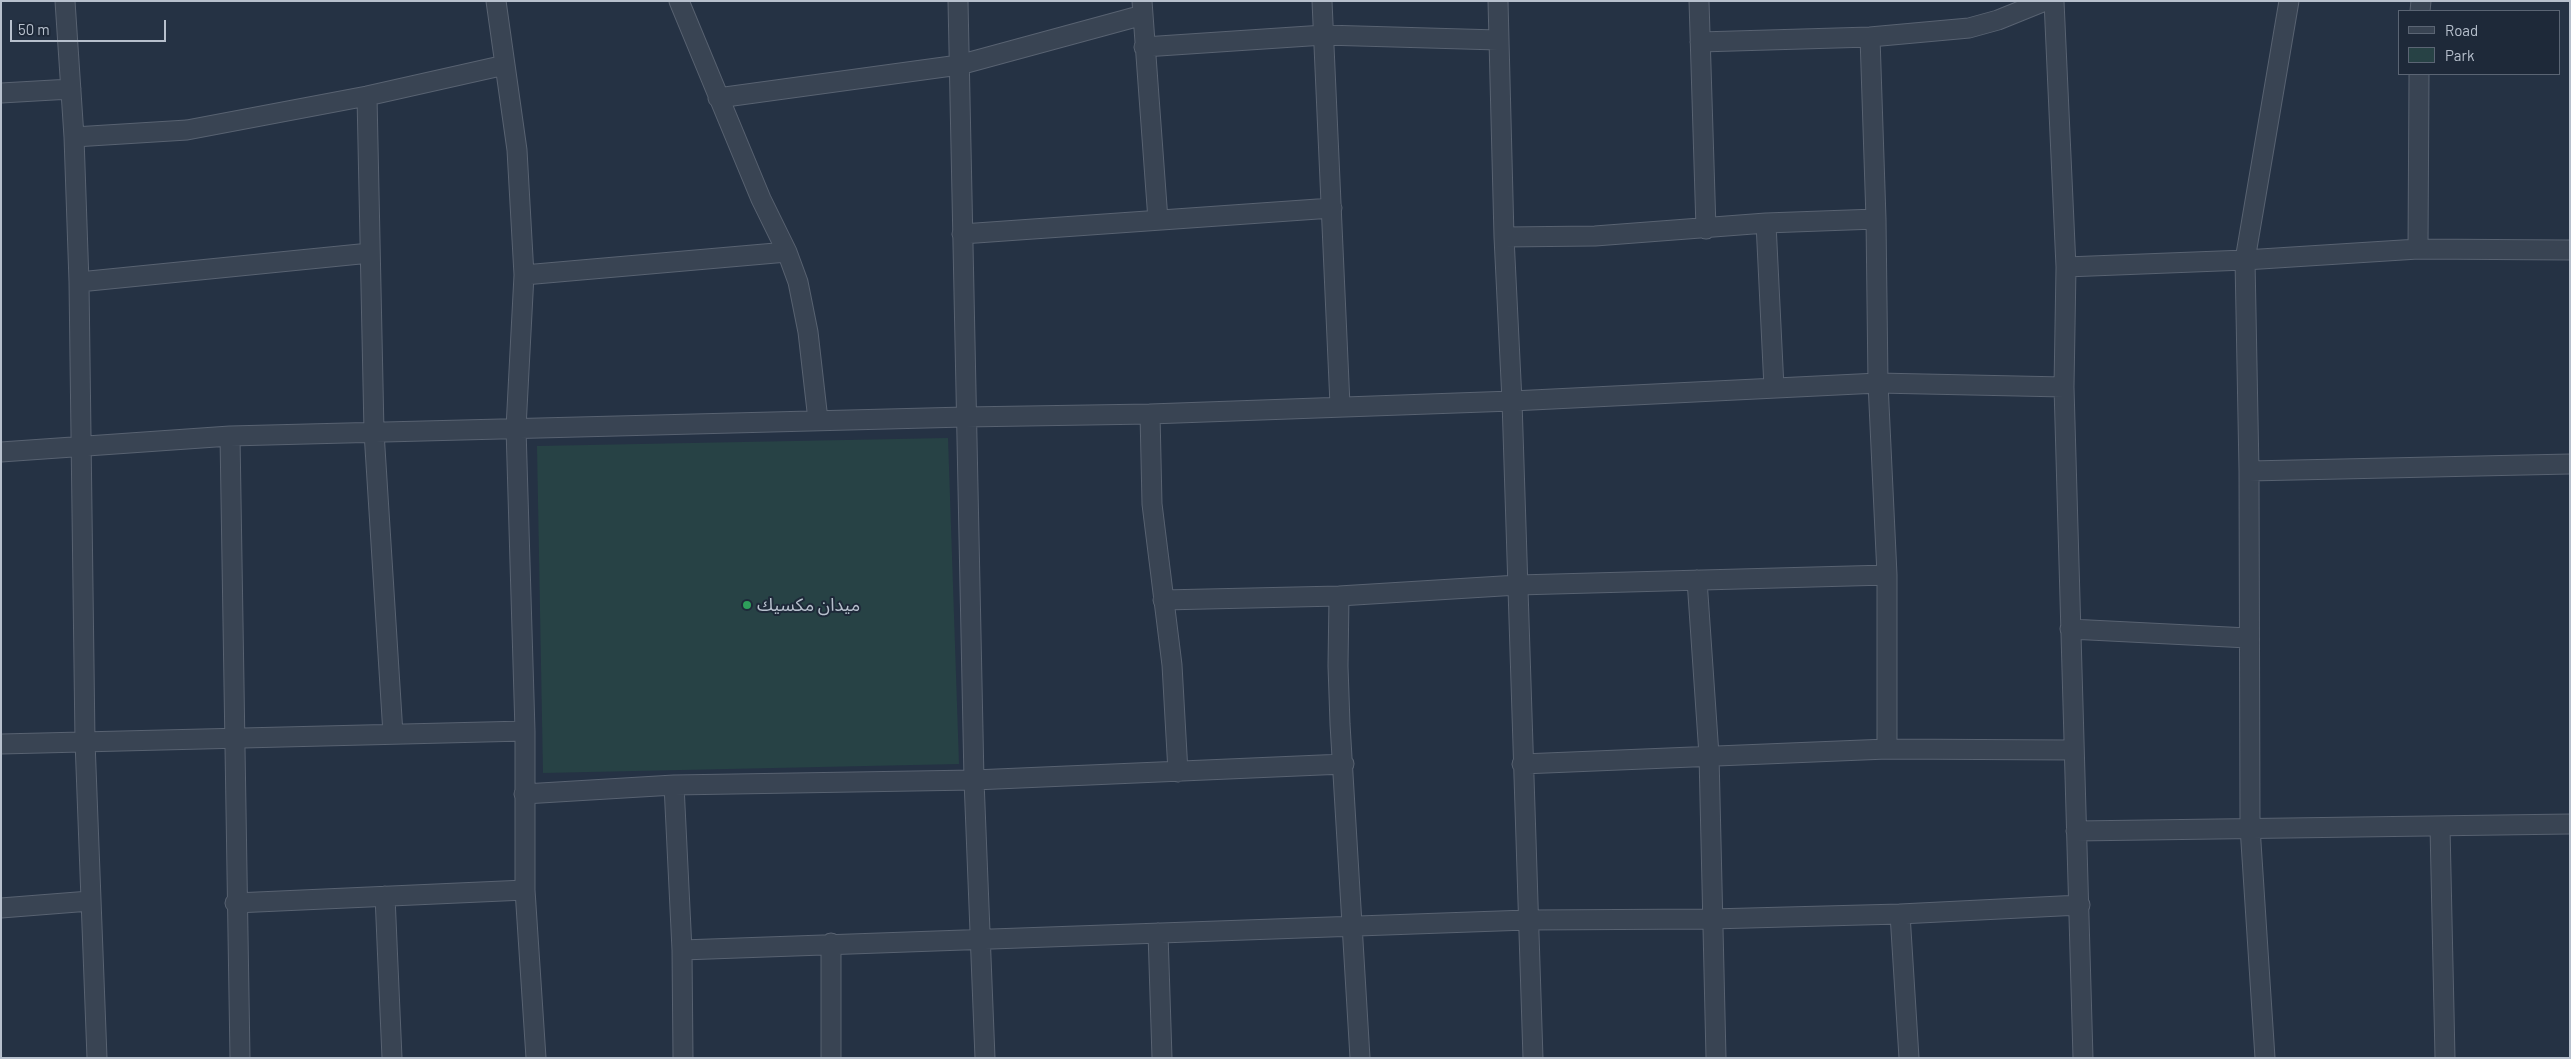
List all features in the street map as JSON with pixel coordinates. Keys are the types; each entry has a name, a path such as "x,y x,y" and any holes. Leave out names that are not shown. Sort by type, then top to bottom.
{"street":[{"path":"65,1 74,137 79,282 85,742 97,1058"},
{"path":"496,1 517,150 524,275 516,428 525,731 525,890 536,1058"},
{"path":"679,1 760,200 787,252 798,282 802,299 818,420"},
{"path":"958,1 974,780 985,1058"},
{"path":"1322,1 1340,405"},
{"path":"1498,1 1504,237 1512,401 1522,764 1533,1058"},
{"path":"1699,1 1706,229"},
{"path":"1700,42 1870,37 1969,28 1998,20 2045,1"},
{"path":"2054,1 2066,267 2064,388 2083,1058"},
{"path":"2266,1058 2250,827 2249,471 2245,260 2289,1"},
{"path":"718,98 960,65 1142,8 1158,220"},
{"path":"1144,47 1324,35 1498,40"},
{"path":"1870,37 1876,219 1878,383 1887,575 1887,749"},
{"path":"74,137 187,130 366,96 505,65"},
{"path":"2418,249 2419,75"},
{"path":"1,93 71,89"},
{"path":"366,96 374,432 394,734"},
{"path":"962,234 1332,208"},
{"path":"1504,237 1595,236 1766,223 1876,219"},
{"path":"1766,223 1774,388"},
{"path":"2066,267 2245,260 2418,249 2570,250"},
{"path":"79,282 370,252"},
{"path":"524,275 787,252"},
{"path":"1,452 230,436 818,420 1150,414 1340,405 1512,401 1878,383 2064,388"},
{"path":"1150,414 1152,504 1175,692 1178,772"},
{"path":"230,436 236,903 240,1058"},
{"path":"2249,471 2570,464"},
{"path":"1164,600 1339,596 1518,585 1887,575"},
{"path":"1697,580 1709,755 1711,919 1716,1058"},
{"path":"1339,596 1338,666 1360,1058"},
{"path":"2070,629 2248,638"},
{"path":"1,744 525,731"},
{"path":"1522,764 1887,749 2073,750"},
{"path":"524,794 674,785 974,780 1344,764"},
{"path":"674,785 682,950 683,1058"},
{"path":"2076,831 2250,827 2570,824"},
{"path":"2440,826 2445,1058"},
{"path":"236,903 525,890"},
{"path":"385,896 392,1058"},
{"path":"1,908 90,901"},
{"path":"682,950 980,938 1354,928 1528,920 1711,919 1900,914 2080,905"},
{"path":"1900,914 1909,1058"},
{"path":"1158,933 1162,1058"},
{"path":"831,943 831,1058"}],"green space":[{"name":"ميدان مكسيك","path":"948,438 959,764 543,773 537,446"}],"place":[{"name":"ميدان مكسيك","path":"747,605"}]}
